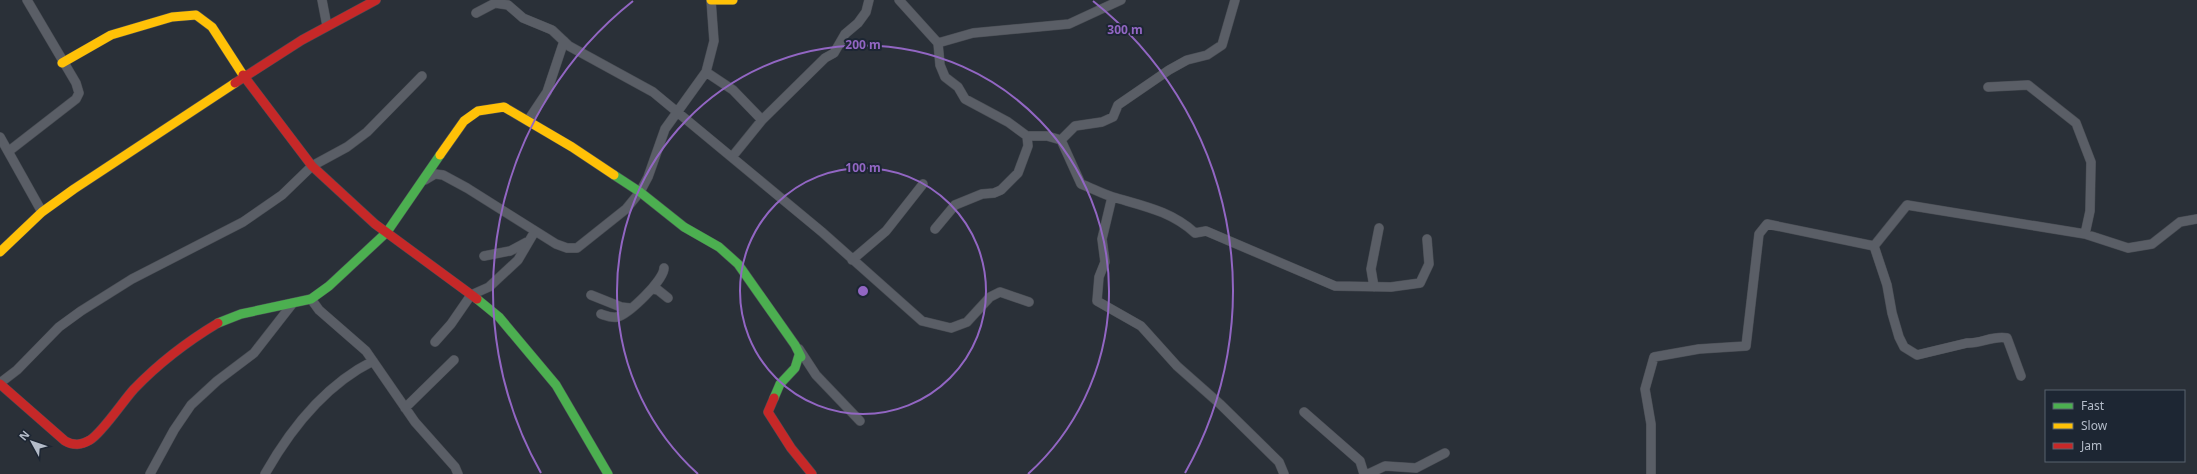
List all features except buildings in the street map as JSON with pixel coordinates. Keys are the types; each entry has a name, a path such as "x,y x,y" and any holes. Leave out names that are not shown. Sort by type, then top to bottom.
{"street":[{"path":"9,151 76,99 79,93 76,83 62,63 27,0"},
{"path":"322,0 327,26"},
{"path":"0,252 42,212 243,76 327,26 376,0"},
{"path":"425,180 435,174 443,175 467,188 535,231 567,248 577,248 626,208 640,192 648,177 665,129 706,72 714,41 711,0 733,0"},
{"path":"732,158 762,120 824,58 834,53 845,34 866,12 870,0"},
{"path":"899,0 938,43 940,65 945,77 958,88 965,99 1008,122 1027,136 1047,136 1061,140 1081,184 1112,197 1142,204 1165,213 1184,223 1195,233 1206,231 1335,286 1374,287 1420,283 1429,264 1427,239"},
{"path":"938,43 973,33 1069,24 1121,0"},
{"path":"1061,140 1075,126 1102,122 1113,117 1118,105 1169,70 1187,60 1207,55 1222,45 1235,0"},
{"path":"476,13 495,3 508,5 523,18 552,30 564,42 653,92 922,321 951,328 967,322 990,297 1000,292 1028,302"},
{"path":"62,63 111,35 172,17 196,14 212,27 243,76 312,166 387,232 499,317 556,385 608,474"},
{"path":"529,119 547,92 564,42"},
{"path":"706,72 733,90 762,120"},
{"path":"422,76 367,132 347,147 312,166 282,195 243,222 132,278 81,311 59,327 17,370 0,384 10,391 65,441 72,445 80,445 92,439 134,389 164,361 194,338 221,321 241,314 311,299 347,270 387,232 425,180 447,142 464,121 478,111 504,107 572,147 640,192 684,227 719,247 738,264 795,345 801,357 799,355 795,368 780,384 768,412 791,448 812,474"},
{"path":"1988,87 2028,86 2076,123 2091,162 2090,210 2085,234"},
{"path":"0,136 42,212"},
{"path":"935,229 955,205 982,194 994,193 1001,190 1018,173 1028,146 1027,136"},
{"path":"852,260 886,231 923,184"},
{"path":"1112,197 1102,239 1105,262 1099,277 1097,301 1141,326 1177,366 1220,404 1279,462 1284,474"},
{"path":"1874,246 1907,205 2085,234 2128,248 2152,244 2180,222 2197,219"},
{"path":"1651,474 1651,424 1645,389 1654,357 1699,349 1746,346 1759,234 1767,224 1874,246"},
{"path":"1374,287 1371,269 1379,228"},
{"path":"435,342 452,324 471,295 489,287 496,278 518,260 527,242 535,231"},
{"path":"484,256 510,251 527,242"},
{"path":"1874,246 1887,285 1892,313 1904,347 1917,355 1966,343 1975,343 2000,336 2007,338 2021,376"},
{"path":"602,314 610,317 618,317 653,289 664,268"},
{"path":"653,289 658,290 668,298"},
{"path":"591,295 621,307 630,308"},
{"path":"311,299 319,310 366,351 415,422 455,467 458,474"},
{"path":"150,474 174,430 191,405 217,381 254,353 293,303"},
{"path":"795,345 804,354 816,375 860,421"},
{"path":"405,408 454,360"},
{"path":"265,474 285,442 315,404 334,384 356,369 373,361"},
{"path":"1304,412 1360,461 1364,474"},
{"path":"1368,474 1385,466 1416,468 1444,453"}],"traffic: fast":[{"path":"218,323 241,314 311,299 329,286 387,232 440,155"},
{"path":"614,175 640,192 684,227 719,247 738,264 795,345 801,357 799,355 795,368 780,384 774,398"},
{"path":"477,299 499,317 556,385 608,474"}],"traffic: slow":[{"path":"711,0 733,0"},
{"path":"62,63 111,35 172,17 196,15 212,27 243,75"},
{"path":"0,252 42,212 74,189 235,83"},
{"path":"440,155 464,121 478,111 504,107 572,147 614,175"}],"traffic: jam":[{"path":"235,83 302,40 376,0"},
{"path":"243,75 312,166 375,224 477,299"},
{"path":"0,384 65,441 71,444 81,444 90,440 100,431 134,389 153,370 196,337 218,323"},
{"path":"774,398 768,412 791,448 812,474"}]}
